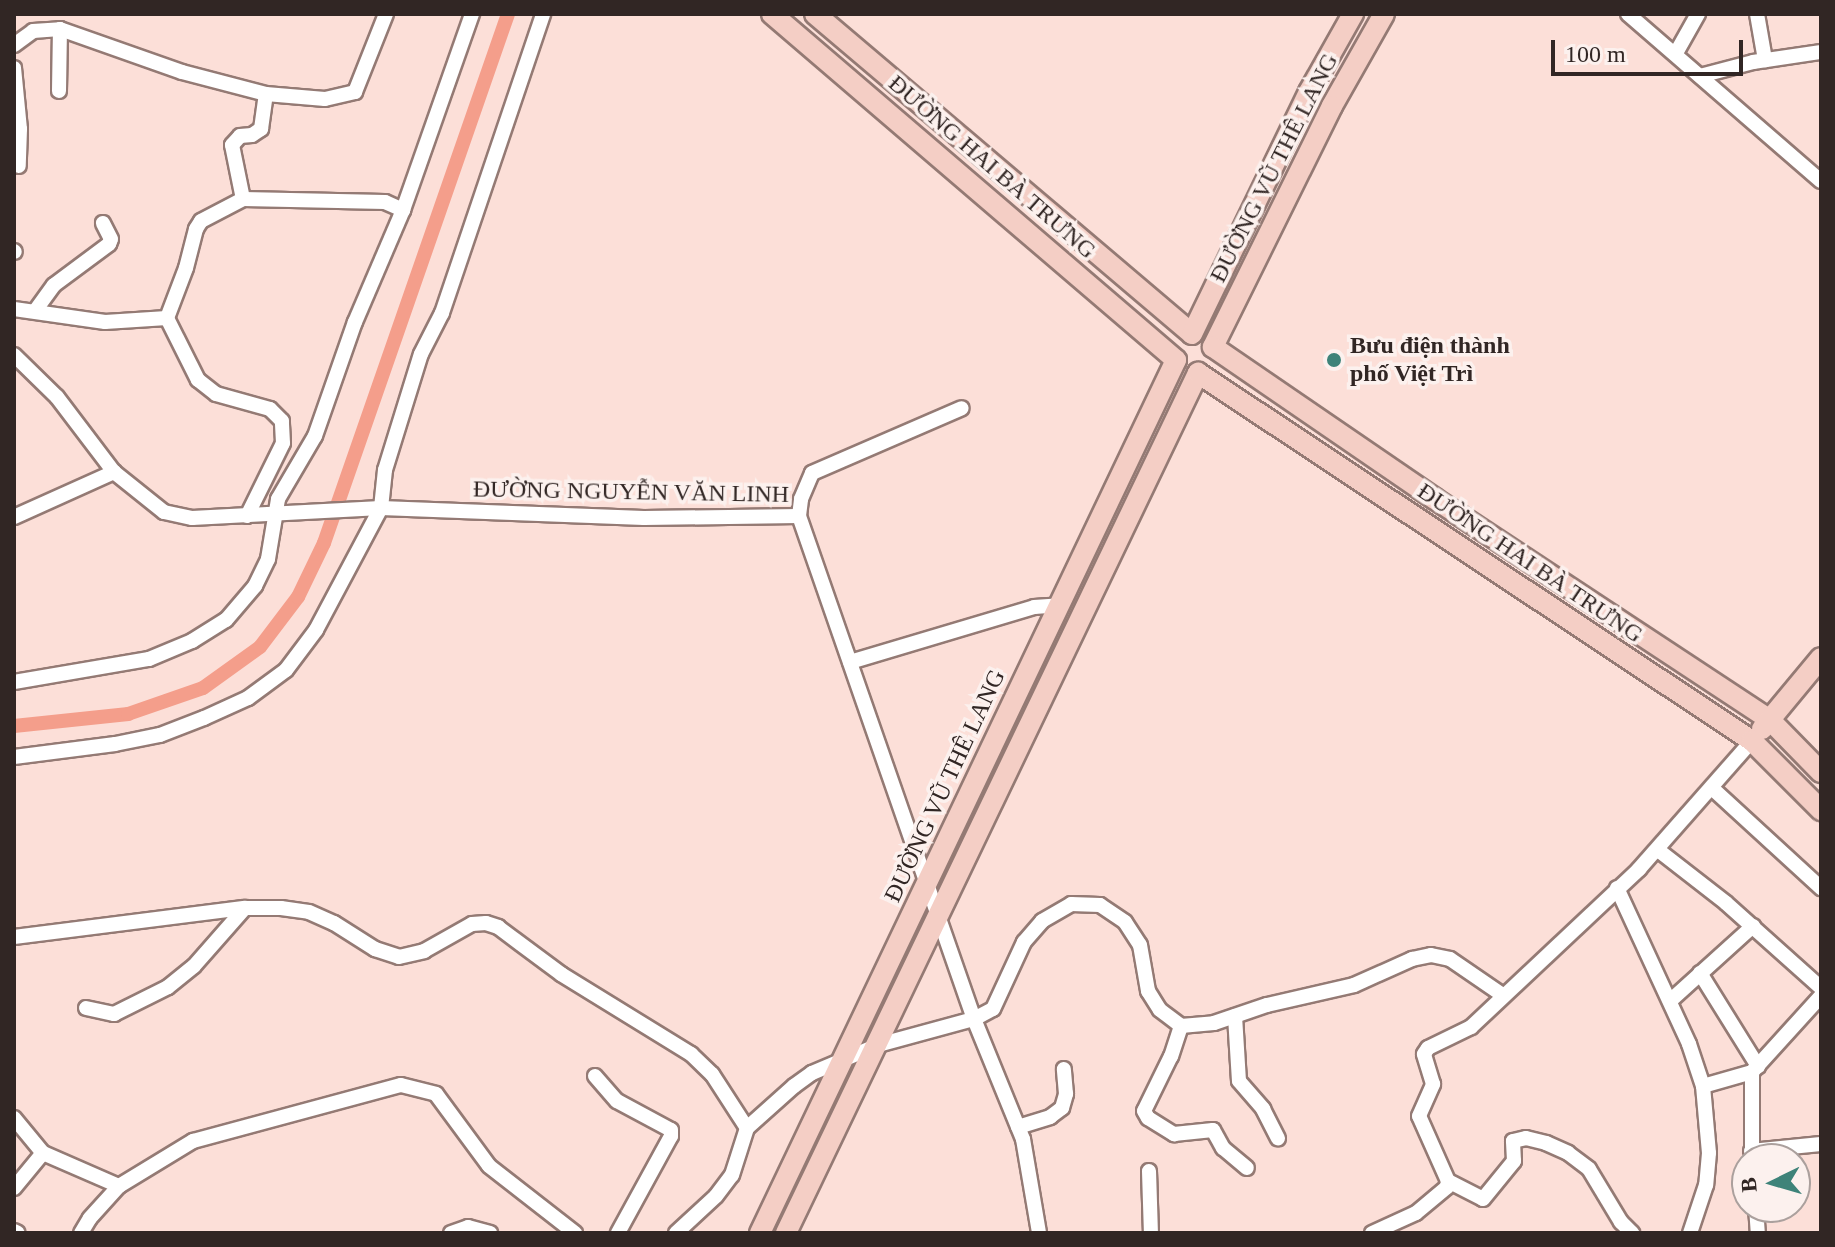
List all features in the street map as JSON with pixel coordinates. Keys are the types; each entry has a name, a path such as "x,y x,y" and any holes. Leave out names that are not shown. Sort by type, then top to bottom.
{"street":[{"path":"14,45 33,31 60,29 182,72 266,94 325,99 355,92 386,14"},
{"path":"14,682 149,659 192,641 226,620 255,586 268,559 281,513 285,484 306,456 315,436 355,322 403,210 472,14"},
{"path":"14,757 160,735 248,698 286,670 316,630 374,508 421,354 442,313 543,14"},
{"name":"ĐƯỜNG HAI BÀ TRƯNG","path":"772,14 1176,360"},
{"name":"ĐƯỜNG HAI BÀ TRƯNG","path":"815,14 1192,334"},
{"name":"ĐƯỜNG VŨ THÊ LANG","path":"1192,334 1309,92 1353,14"},
{"name":"ĐƯỜNG VŨ THÊ LANG","path":"1213,347 1332,106 1384,14"},
{"path":"1628,14 1821,181"},
{"path":"1676,53 1698,14"},
{"path":"1757,14 1765,60"},
{"path":"59,91 60,29"},
{"path":"1700,76 1765,60 1821,52"},
{"path":"14,68 20,114 19,166"},
{"path":"243,199 232,145 240,136 252,135 261,129 266,94"},
{"path":"247,516 283,443 282,421 270,409 216,394 198,380 167,318 196,229 201,221 243,199 385,202 403,210"},
{"path":"35,311 54,285 109,244 111,239 103,223"},
{"path":"14,309 105,322 167,318"},
{"path":"1192,334 1205,337 1213,347 1212,364 1198,373 1185,370 1176,360 1176,346 1192,334"},
{"name":"ĐƯỜNG HAI BÀ TRƯNG","path":"1213,347 1446,507 1770,720 1821,772"},
{"name":"ĐƯỜNG NGUYỄN VĂN LINH","path":"14,355 57,397 114,472 164,512 192,518 374,508 644,518 799,516 929,881 974,1019 1018,1127 1031,1173 1039,1233"},
{"name":"ĐƯỜNG VŨ THÊ LANG","path":"760,1233 1176,360"},
{"name":"ĐƯỜNG HAI BÀ TRƯNG","path":"1198,373 1752,741 1821,810"},
{"name":"ĐƯỜNG VŨ THÊ LANG","path":"786,1233 1198,373"},
{"path":"799,516 812,473 962,408"},
{"path":"14,517 114,472"},
{"path":"850,662 1034,607 1060,605"},
{"path":"1372,1233 1416,1213 1447,1187 1448,1181 1419,1116 1433,1084 1424,1054 1440,1041 1471,1027 1658,850 1713,789 1821,658"},
{"path":"1713,789 1821,888"},
{"path":"1658,850 1753,926 1821,988"},
{"path":"1617,888 1670,1001 1703,1086 1709,1153 1706,1185 1690,1233"},
{"path":"676,1233 716,1196 732,1175 747,1128 794,1086 878,1045 974,1019 1000,1001 1024,942 1042,921 1071,904 1100,905 1125,922 1140,945 1148,991 1160,1010 1181,1026 1214,1023 1354,985 1412,959 1431,955 1450,959 1504,996"},
{"path":"14,937 245,908 309,912 334,923 375,949 399,957 424,951 472,924 486,923 498,927 561,974 691,1054 712,1074 747,1128"},
{"path":"86,1008 114,1014 168,987 194,966 245,908"},
{"path":"1670,1001 1753,926"},
{"path":"1700,973 1755,1069 1752,1143"},
{"path":"1703,1086 1755,1069 1821,996"},
{"path":"1235,1016 1239,1081 1263,1109 1278,1138"},
{"path":"1181,1026 1165,1071 1144,1111 1157,1124 1174,1134 1213,1130 1223,1148 1247,1168"},
{"path":"1018,1127 1050,1117 1062,1108 1066,1094 1064,1069"},
{"path":"595,1076 617,1101 671,1130 671,1136 618,1233"},
{"path":"81,1233 90,1218 119,1186 193,1141 401,1085 436,1094 489,1166 575,1233"},
{"path":"14,1118 43,1153 119,1186"},
{"path":"1448,1181 1483,1199 1514,1161 1513,1141 1526,1138 1546,1143 1568,1153 1589,1169 1621,1222 1632,1233"},
{"path":"14,1188 43,1153"},
{"path":"1149,1171 1151,1233"},
{"path":"451,1233 468,1227 490,1233"}],"waterway":[{"path":"14,726 128,714 203,688 260,647 298,597 324,543 508,14"}],"place":[{"name":"Bưu điện thành phố Việt Trì","path":"1334,360"}]}
